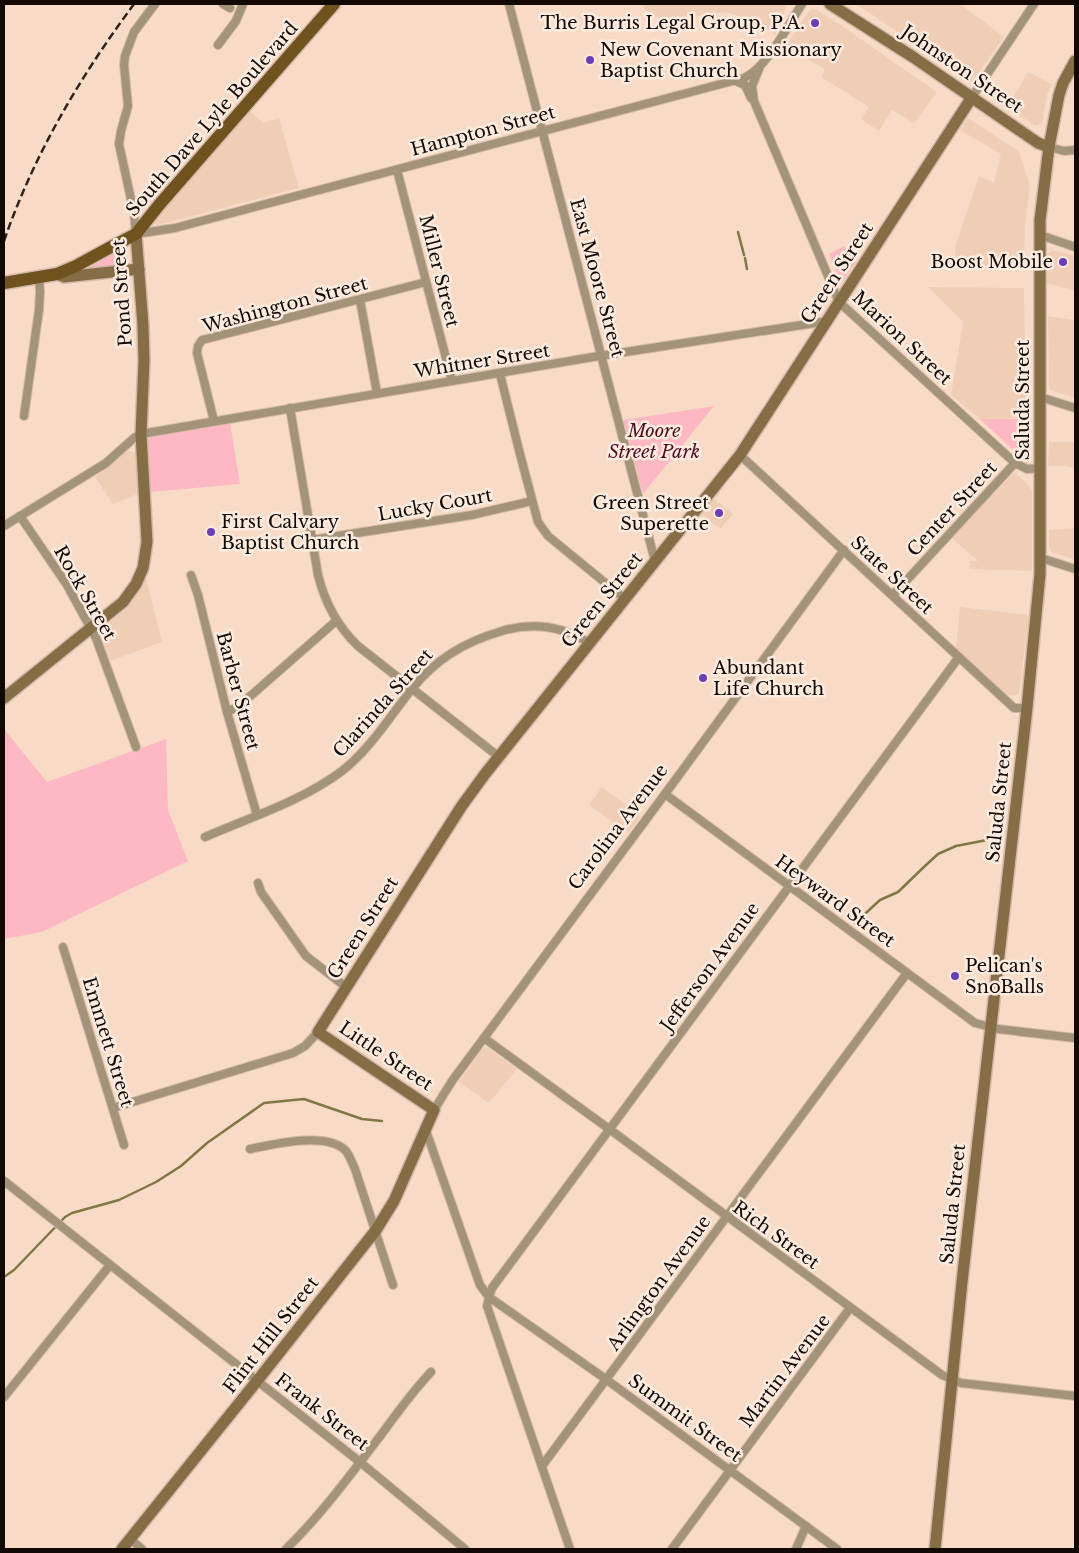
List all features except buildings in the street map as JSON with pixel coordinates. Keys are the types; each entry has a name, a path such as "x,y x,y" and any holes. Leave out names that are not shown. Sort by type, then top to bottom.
{"main road":[{"name":"South Dave Lyle Boulevard","path":"4,283 56,274 76,266 136,234 334,4"}],"street":[{"name":"Pond Street","path":"4,698 123,602 136,584 145,559 147,535 141,434 144,361 143,325 134,214 119,144 128,99 124,65 125,56 134,32 155,4"},
{"path":"218,46 236,22 243,4"},
{"name":"East Moore Street","path":"509,4 655,561"},
{"name":"Hampton Street","path":"136,234 175,228 736,81 749,76 760,68 802,4"},
{"name":"Johnston Street","path":"830,4 972,97 1038,143 1049,147"},
{"name":"Green Street","path":"113,1108 293,1053 305,1046 318,1032 461,807 499,756 740,455 1034,4"},
{"name":"Saluda Street","path":"935,1549 1027,708 1041,558 1040,220 1049,147 1059,95 1074,67"},
{"name":"Marion Street","path":"760,68 752,86 754,101 839,302 1015,463"},
{"name":"Marion Street","path":"736,81 745,85 754,101"},
{"path":"1049,147 1064,151 1075,150"},
{"name":"Miller Street","path":"397,170 452,381"},
{"path":"1040,235 1075,246"},
{"path":"56,274 64,277 138,269"},
{"path":"24,416 40,297 39,278"},
{"name":"Washington Street","path":"214,421 197,353 198,346 202,340 426,282"},
{"path":"360,300 377,393"},
{"name":"Whitner Street","path":"141,434 377,393 828,321"},
{"path":"500,374 538,522 548,536 624,600"},
{"path":"1040,396 1075,408"},
{"path":"290,408 321,588 336,620 358,646 499,756"},
{"path":"4,526 106,463 141,434"},
{"name":"State Street","path":"740,455 1014,708 1027,708"},
{"name":"Center Street","path":"893,595 1015,463 1027,469 1041,468"},
{"name":"Lucky Court","path":"312,540 472,516 532,501"},
{"name":"Rock Street","path":"20,516 67,584 96,638 136,747"},
{"name":"Carolina Avenue","path":"425,1128 452,1081 844,550"},
{"path":"1041,558 1075,569"},
{"name":"Barber Street","path":"191,575 198,596 226,712 257,815"},
{"path":"226,712 239,706 336,620"},
{"name":"Clarinda Street","path":"205,837 321,786 352,762 377,736 412,689 438,663 460,647 485,636 509,629 530,626 557,628 576,635 589,643"},
{"name":"Jefferson Avenue","path":"489,1297 492,1288 959,657"},
{"name":"Heyward Street","path":"665,794 975,1023 991,1028 1075,1038"},
{"path":"258,882 261,892 301,949 312,961 346,988"},
{"name":"Emmett Street","path":"63,947 124,1145"},
{"name":"Arlington Avenue","path":"542,1466 907,973"},
{"name":"Little Street","path":"318,1032 434,1110"},
{"name":"Rich Street","path":"484,1038 940,1374 962,1383 1075,1396"},
{"path":"425,1128 480,1285 489,1297 487,1306 570,1549"},
{"name":"Flint Hill Street","path":"122,1549 376,1230 394,1201 425,1128"},
{"path":"250,1149 278,1143 324,1141 339,1146 347,1152 376,1230 393,1285"},
{"name":"Frank Street","path":"4,1181 360,1462 466,1549"},
{"path":"4,1397 110,1265"},
{"name":"Summit Street","path":"489,1297 607,1380 836,1549"},
{"name":"Martin Avenue","path":"672,1549 850,1308"},
{"path":"286,1549 317,1516 410,1395 431,1372"},
{"path":"796,1549 806,1526"},
{"path":"130,1539 142,1549"}],"shaded area":[{"path":"643,4 787,4 775,35 760,23 726,12 664,20 645,10"},
{"path":"856,4 960,4 1004,37 972,82"},
{"path":"812,9 817,10 845,28 937,92 914,123 892,110 879,131 861,119 869,107 821,77 825,69 785,47"},
{"path":"1028,72 1052,84 1047,95 1042,123 1035,126 1007,107"},
{"path":"250,111 263,123 279,118 299,188 158,225 154,224 154,221"},
{"path":"968,118 1019,152 1030,185 1025,225 1024,267 956,266 955,247 979,176 994,183 1001,154 960,130"},
{"path":"1053,250 1075,256 1075,291 1047,283 1048,254"},
{"path":"928,287 1024,288 1026,418 980,419 951,395 963,322"},
{"path":"1048,316 1075,320 1075,398 1049,388"},
{"path":"1049,442 1075,442 1075,468 1048,466"},
{"path":"128,451 135,453 138,494 113,504 95,477"},
{"path":"1014,472 1028,484 1032,491 1032,571 969,569 970,561 978,561 952,538"},
{"path":"712,497 733,514 720,529 699,513"},
{"path":"1075,528 1075,560 1052,552 1049,547 1049,530"},
{"path":"146,578 162,642 110,661 99,636 100,630 124,611 135,598"},
{"path":"960,607 1029,615 1019,693 1014,696 1005,694 956,648"},
{"path":"602,787 641,816 628,833 589,805"},
{"path":"486,1047 517,1069 489,1103 459,1082 482,1049"}],"green space":[{"path":"844,246 856,262 841,284 829,254"},
{"path":"125,248 128,267 85,270 111,254"},
{"name":"Moore Street Park","path":"714,406 643,494 623,420"},
{"path":"980,419 1025,419 1026,439 1014,451"},
{"path":"230,423 240,484 150,492 147,444 149,437"},
{"path":"4,729 47,782 166,739 168,810 188,861 42,932 4,939"}],"waterway":[{"path":"738,232 744,255"},
{"path":"745,258 747,269"},
{"path":"855,923 880,900 898,892 938,854 956,846 987,840"},
{"path":"4,1277 14,1270 65,1217 72,1213 119,1200 156,1182 181,1166 207,1143 264,1103 304,1099 362,1119 382,1121"}],"railway":[{"path":"4,241 29,178 60,117 95,60 134,4"}],"place":[{"name":"The Burris Legal Group, P.A.","path":"815,23"},
{"name":"New Covenant Missionary Baptist Church","path":"590,60"},
{"name":"Boost Mobile","path":"1063,262"},
{"name":"Green Street Superette","path":"719,513"},
{"name":"First Calvary Baptist Church","path":"211,532"},
{"name":"Abundant Life Church","path":"703,678"},
{"name":"Pelican's SnoBalls","path":"955,976"}]}
